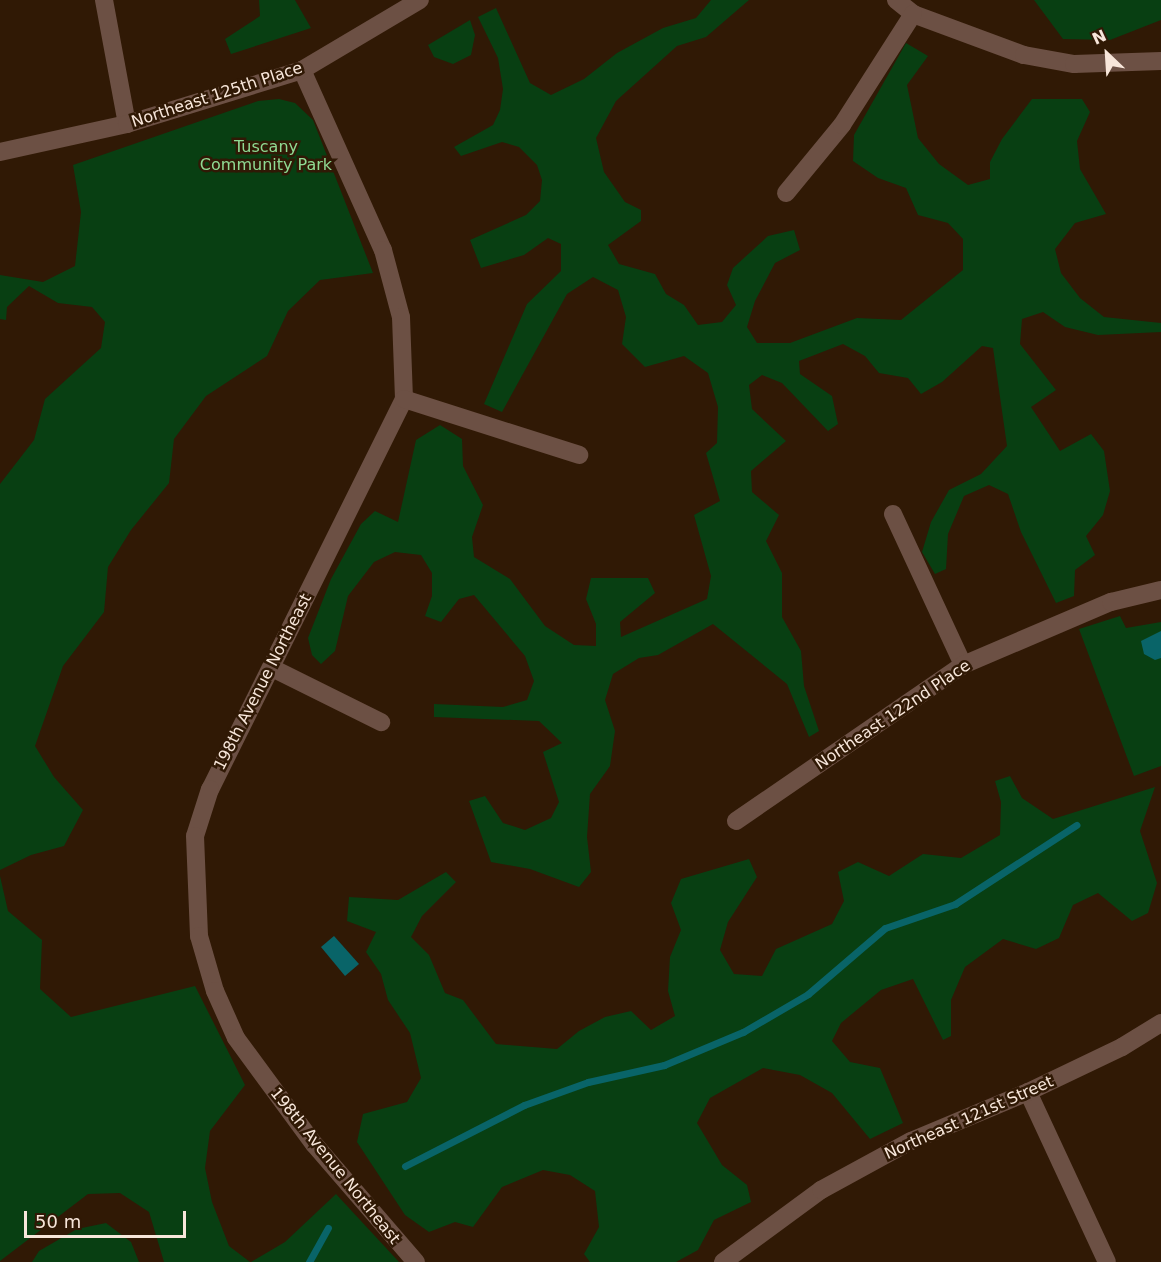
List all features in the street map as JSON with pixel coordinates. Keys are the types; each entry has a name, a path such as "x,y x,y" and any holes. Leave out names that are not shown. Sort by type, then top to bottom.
{"street":[{"path":"104,0 127,124"},
{"name":"Northeast 125th Place","path":"0,152 127,124 302,70 420,0"},
{"path":"896,0 913,14 1024,55 1074,64 1161,61"},
{"path":"786,194 842,125 913,14"},
{"name":"198th Avenue Northeast","path":"302,70 383,250 401,317 404,399 210,789 195,836 199,936 215,992 236,1038 314,1144 416,1262"},
{"path":"404,399 579,455"},
{"path":"892,514 963,665"},
{"name":"Northeast 122nd Place","path":"736,821 963,665 1111,602 1161,591"},
{"path":"272,668 381,722"},
{"name":"Northeast 121st Street","path":"729,1261 821,1190 911,1141 1028,1092 1122,1047 1161,1023"},
{"path":"1028,1092 1107,1262"}],"green space":[{"path":"259,0 295,0 311,28 231,54 225,39 260,16"},
{"path":"711,0 749,0 706,37 677,46 616,101 596,138 604,172 625,202 641,210 641,221 608,245 619,264 655,274 666,294 684,305 698,325 722,322 736,305 727,285 733,268 768,236 794,230 800,250 775,263 755,301 747,327 757,343 790,343 857,318 901,320 963,270 963,239 948,223 918,215 906,188 878,178 853,161 854,135 906,43 928,56 907,85 918,138 939,164 968,185 990,179 990,162 1002,139 1032,99 1082,99 1090,112 1077,141 1080,169 1106,214 1075,223 1055,249 1061,273 1080,298 1104,317 1161,323 1161,332 1098,335 1065,327 1043,312 1022,319 1020,344 1056,390 1031,407 1060,451 1091,434 1104,451 1110,491 1103,515 1086,536 1095,555 1075,570 1074,596 1056,603 1021,532 1008,494 989,485 964,496 948,534 946,569 935,574 922,552 931,522 949,490 981,474 1007,446 993,348 982,346 942,382 921,394 908,378 879,373 865,356 843,344 799,361 800,374 832,396 838,424 828,431 782,383 762,375 749,385 752,409 786,441 751,471 752,492 779,515 766,541 782,573 782,617 801,651 804,686 819,731 809,737 787,684 713,624 658,655 639,658 613,674 605,700 615,731 610,766 590,794 587,837 591,872 579,887 530,869 491,862 469,801 485,796 503,823 525,830 551,818 559,802 543,752 562,743 539,721 434,717 434,704 503,707 527,700 534,681 525,656 474,595 459,599 441,622 425,616 432,596 432,573 421,555 395,552 374,562 348,596 335,651 321,664 312,655 308,638 331,579 361,524 375,511 398,522 416,440 440,425 462,439 463,466 483,505 472,537 474,557 510,579 545,626 574,645 596,646 596,624 586,599 591,578 648,578 655,593 620,622 621,637 707,599 711,576 694,515 720,501 706,453 717,443 718,407 708,373 684,356 645,367 622,344 626,317 618,290 593,277 567,294 502,412 484,404 527,304 561,271 561,244 548,238 524,255 481,268 470,240 526,215 540,201 542,180 537,165 519,147 502,142 461,156 454,147 493,125 500,110 503,89 498,58 478,17 496,8 530,83 551,95 584,79 617,53 663,28 696,18"},
{"path":"1034,0 1161,0 1161,20 1110,40 1063,39"},
{"path":"470,20 475,35 471,55 453,64 434,57 428,45"},
{"name":"Tuscany Community Park","path":"279,99 295,103 313,120 373,273 320,280 288,311 267,356 206,396 174,439 169,483 131,530 108,567 104,612 63,666 35,746 54,777 83,810 64,846 31,855 0,870 0,484 34,440 45,399 101,348 105,322 92,307 58,303 29,286 7,307 6,320 0,319 0,275 43,282 75,266 81,212 73,165 258,101"},
{"path":"1120,616 1126,628 1161,622 1161,766 1134,776 1079,629"},
{"path":"1010,776 1022,798 1053,819 1155,787 1140,831 1157,883 1148,913 1132,921 1098,893 1073,905 1059,938 1036,949 1003,939 965,967 951,1000 951,1036 943,1040 913,979 881,990 841,1023 832,1041 850,1062 880,1068 903,1123 870,1139 832,1093 800,1075 763,1068 710,1098 697,1123 722,1165 747,1185 751,1202 714,1220 698,1250 676,1262 590,1262 584,1254 599,1227 595,1191 570,1175 543,1170 502,1187 473,1227 455,1222 429,1232 405,1215 357,1142 363,1114 407,1102 421,1078 410,1033 388,1000 381,974 366,952 376,932 347,921 349,897 398,900 446,872 456,882 422,916 411,937 429,955 445,993 463,1000 496,1044 557,1049 579,1031 605,1017 631,1011 651,1030 675,1016 668,991 670,957 681,930 671,903 681,879 749,859 757,877 728,922 720,950 734,974 762,976 776,949 832,924 844,901 838,872 858,862 889,876 923,854 961,858 1000,835 1001,802 995,781"},
{"path":"0,876 8,911 42,940 40,989 71,1017 195,986 245,1085 210,1131 205,1168 212,1202 229,1246 250,1262 164,1262 149,1212 120,1193 88,1194 0,1261"},
{"path":"336,1194 399,1262 251,1262 285,1242"},
{"path":"106,1223 131,1242 139,1262 32,1262 39,1251 77,1229"}],"water":[{"path":"1161,631 1161,658 1155,660 1144,654 1141,641"},
{"path":"334,936 359,964 345,976 321,947"}],"waterway":[{"path":"405,1166 524,1105 588,1082 664,1065 743,1032 808,994 885,928 955,904 1076,825"},
{"path":"309,1262 328,1228"}]}
